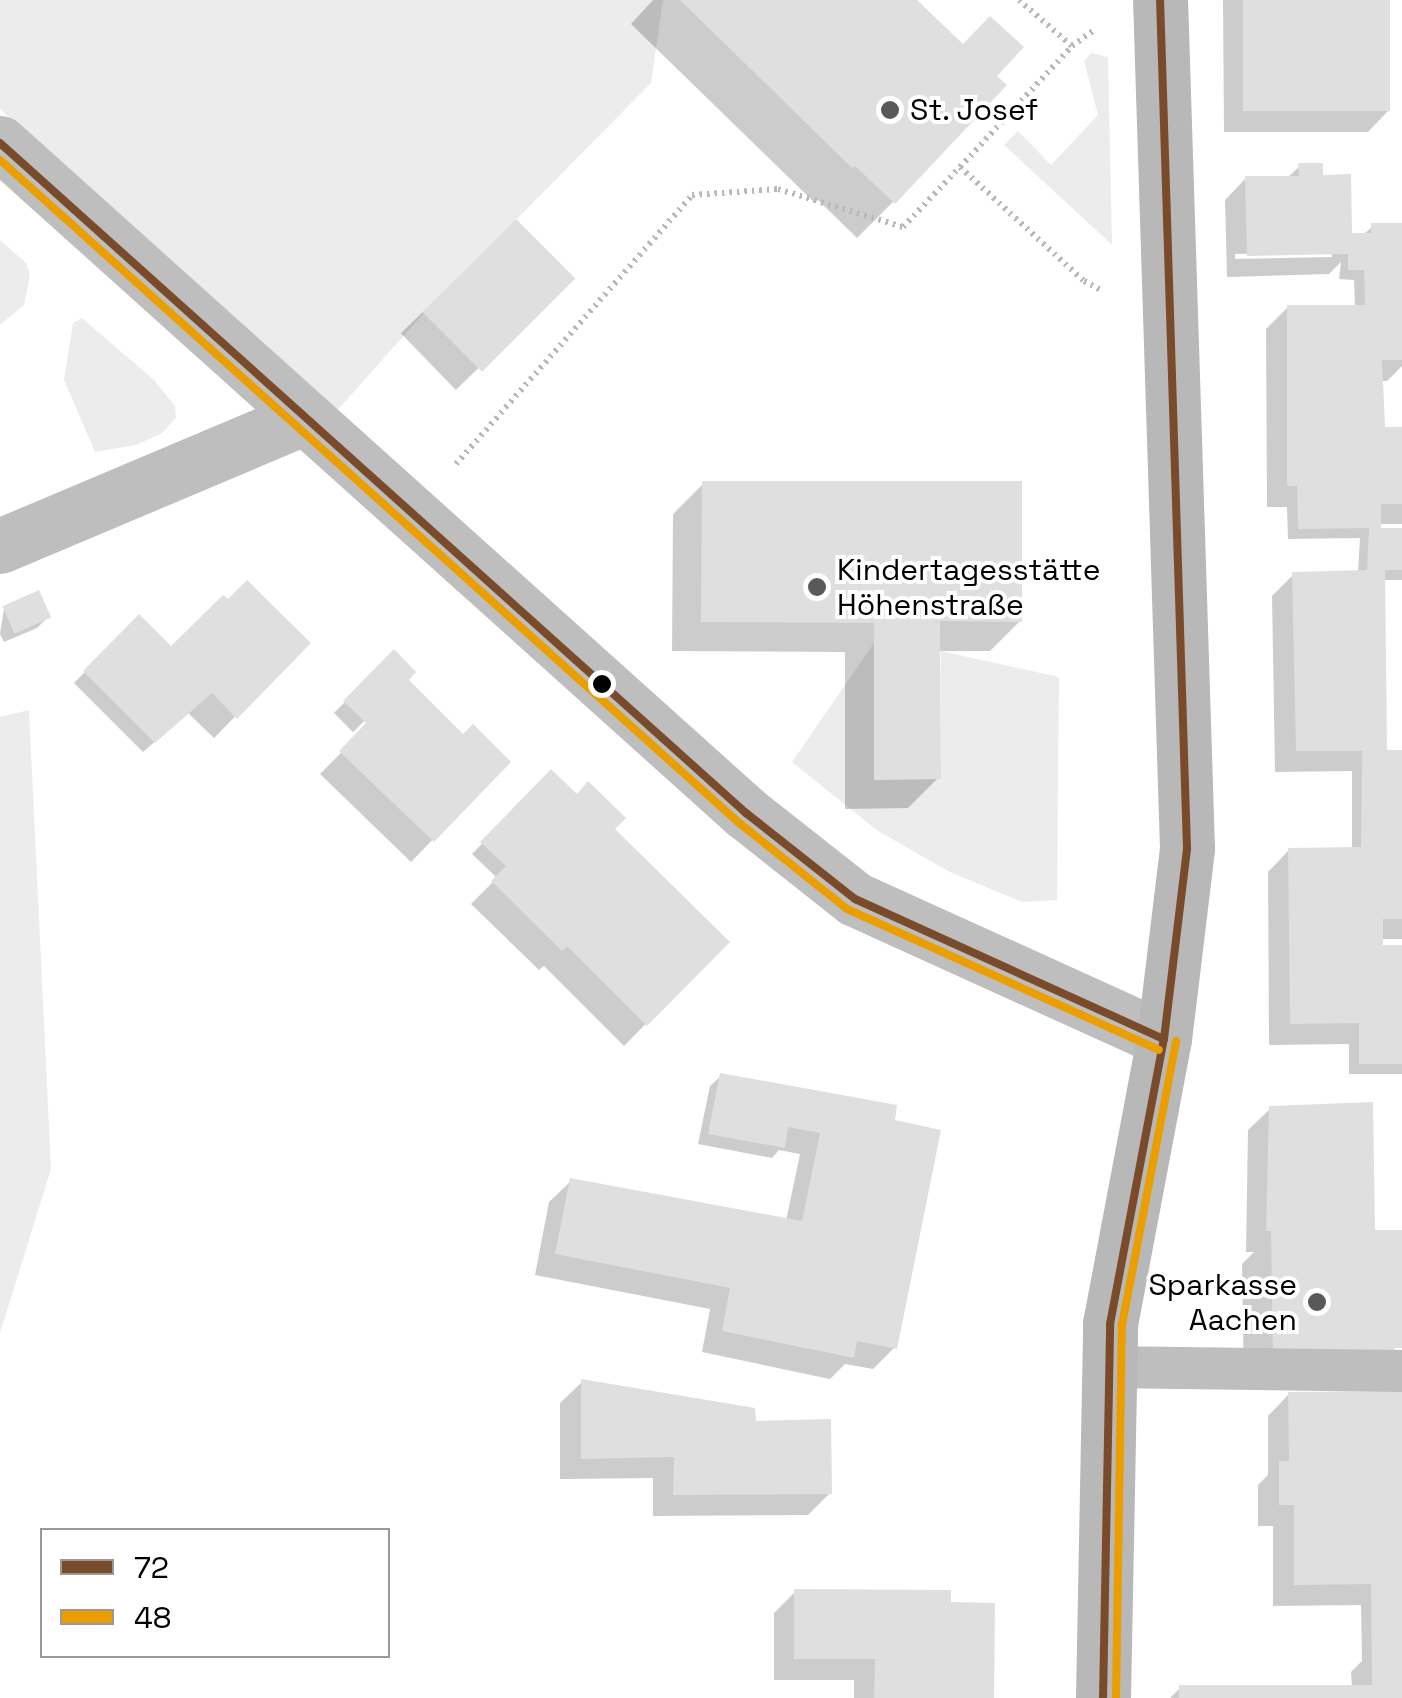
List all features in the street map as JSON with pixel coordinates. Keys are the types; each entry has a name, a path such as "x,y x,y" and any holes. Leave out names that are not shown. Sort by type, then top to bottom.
{"street":[{"path":"1104,1698 1110,1324 1164,1039 1187,848 1160,0"},
{"path":"0,142 746,814 855,899 1164,1039"},
{"path":"0,546 303,418"}],"lane":[{"path":"1109,1367 1402,1372"}],"path":[{"path":"1019,0 1072,46"},
{"path":"448,474 692,195 778,189 903,226 1072,46 1104,23"},
{"path":"960,167 1084,281 1170,327"}],"shaded area":[{"path":"0,0 663,0 651,83 424,313 334,414 0,109"},
{"path":"1091,53 1108,57 1112,245 1004,145 1018,131 1051,165 1098,115 1084,61"},
{"path":"0,240 26,263 30,275 24,305 0,325"},
{"path":"82,318 154,380 175,406 176,418 162,433 136,445 95,452 64,380 73,323"},
{"path":"874,643 875,780 941,779 941,651 1059,677 1057,900 1022,902 950,872 878,831 792,762"},
{"path":"29,710 51,1169 0,1333 0,717"}],"building":[{"name":"St. Josef","path":"680,0 917,0 963,44 990,16 1024,47 997,76 1007,85 895,204 855,166 852,168"},
{"path":"1243,0 1390,0 1390,111 1243,111"},
{"path":"1298,163 1323,163 1323,175 1351,174 1352,233 1371,233 1371,223 1402,223 1402,360 1382,360 1385,427 1402,427 1402,504 1381,504 1381,528 1402,528 1402,570 1385,570 1387,750 1402,750 1402,919 1383,919 1383,945 1402,945 1402,1064 1359,1064 1359,1023 1290,1024 1288,848 1361,847 1362,751 1296,751 1292,572 1367,570 1369,528 1298,529 1297,486 1287,486 1287,305 1365,305 1364,270 1348,270 1348,254 1247,256 1245,176 1299,176"},
{"path":"516,219 575,278 482,372 423,312"},
{"path":"702,481 1022,481 1022,622 940,621 941,779 874,780 874,623 701,622"},
{"path":"247,580 311,643 237,719 212,693 155,743 83,671 139,614 171,646 223,595 228,599"},
{"path":"39,590 51,617 15,634 2,606"},
{"path":"394,649 416,672 409,680 463,734 473,724 511,762 434,842 339,751 366,723 343,701"},
{"path":"551,769 577,794 588,781 626,818 615,829 730,942 647,1026 567,946 562,951 491,881 506,866 480,842"},
{"path":"720,1073 897,1105 895,1120 941,1130 897,1349 857,1341 854,1358 722,1331 730,1288 555,1254 570,1178 802,1221 820,1133 788,1127 785,1148 708,1134"},
{"path":"1373,1102 1375,1230 1402,1230 1402,1348 1395,1348 1395,1357 1273,1358 1271,1231 1266,1231 1269,1106"},
{"path":"581,1379 755,1408 756,1421 831,1419 832,1494 673,1495 674,1457 581,1459"},
{"path":"1402,1391 1402,1698 1179,1698 1179,1685 1372,1685 1371,1584 1294,1585 1294,1505 1279,1505 1279,1461 1289,1461 1288,1392"},
{"path":"794,1589 951,1590 951,1602 995,1603 994,1698 874,1698 875,1659 794,1659"}],"transit line":[{"name":"72","path":"1103,1698 1110,1324 1164,1039 1187,848 1160,0"},
{"name":"72","path":"0,143 746,813 855,899 1164,1039"},
{"name":"48","path":"0,160 738,822 847,909 1159,1050"},
{"name":"48","path":"1116,1698 1122,1325 1176,1041"}],"place":[{"name":"St. Josef","path":"890,110"},
{"name":"Kindertagesstätte Höhenstraße","path":"817,587"},
{"name":"Sparkasse Aachen","path":"1317,1302"}]}
